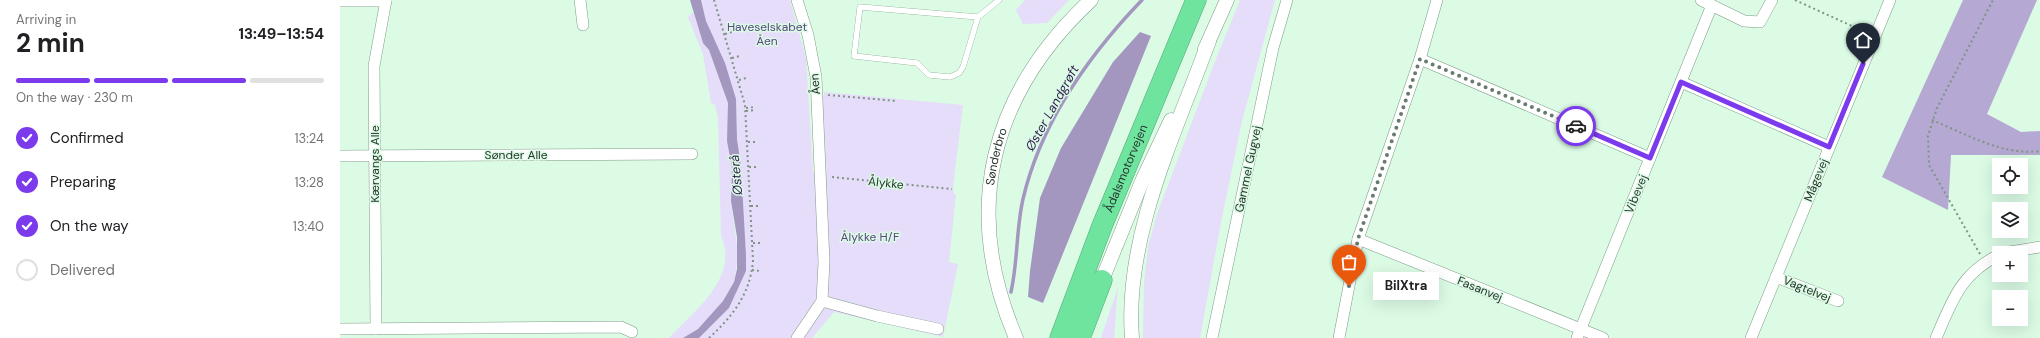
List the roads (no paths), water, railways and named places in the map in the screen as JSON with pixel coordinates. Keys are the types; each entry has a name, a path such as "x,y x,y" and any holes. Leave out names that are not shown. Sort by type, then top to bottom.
{"highway":[{"name":"Ådalsmotorvejen","path":"1060,338 1102,226 1196,0"},
{"path":"1080,338 1102,280"}],"street":[{"path":"580,0 583,25"},
{"name":"Åen","path":"797,0 808,35 816,77 824,262 822,302"},
{"name":"Sønderbro","path":"1016,338 999,293 990,254 989,189 994,158 1011,107 1037,62 1058,36 1091,0"},
{"path":"1102,280 1143,179 1227,0"},
{"name":"Gammel Gugvej","path":"1212,338 1273,48 1287,0"},
{"path":"1339,338 1358,239 1420,59 1437,0"},
{"path":"1701,0 1744,21 1760,22 1772,0"},
{"name":"Mågevej","path":"1751,338 1890,0"},
{"path":"340,1 386,1"},
{"name":"Kærvangs Alle","path":"376,329 374,66 386,1"},
{"name":"Vibevej","path":"1579,334 1712,5"},
{"path":"1132,338 1133,278 1143,227 1156,185 1209,41"},
{"path":"1420,59 1650,158"},
{"path":"1681,82 1829,147"},
{"name":"Sønder Alle","path":"340,156 692,154"},
{"name":"Fasanvej","path":"1358,239 1579,334 1602,338"},
{"path":"2028,249 2040,247"},
{"path":"1936,338 1954,297 1963,282 1984,262 1992,258"},
{"name":"Vagtelvej","path":"1776,277 1838,301"},
{"path":"797,338 822,302 938,329"},
{"path":"340,329 621,327 632,332"}],"lane":[{"path":"978,17 860,7 854,56 917,63 929,74 950,77 959,73 964,67 978,17 999,0"}],"water":[{"name":"Østerå","path":"690,0 701,0 706,21 725,63 736,99 737,139 741,166 746,255 746,271 729,308 699,338 683,338 698,329 723,301 734,282 737,269 737,237 731,201 732,168 727,141 728,103 709,50 703,43"},
{"path":"1140,32 1151,36 1043,303 1028,297 1040,198 1061,148 1113,62"}],"waterway":[{"name":"Øster Landgrøft","path":"1011,292 1023,199 1031,171 1042,143 1054,117 1085,67 1122,21 1142,0"}],"place":[{"name":"BilXtra","path":"1349,286"}],"park label":[{"name":"Haveselskabet Åen","path":"767,34"},
{"name":"Ålykke H/F","path":"870,237"}]}
